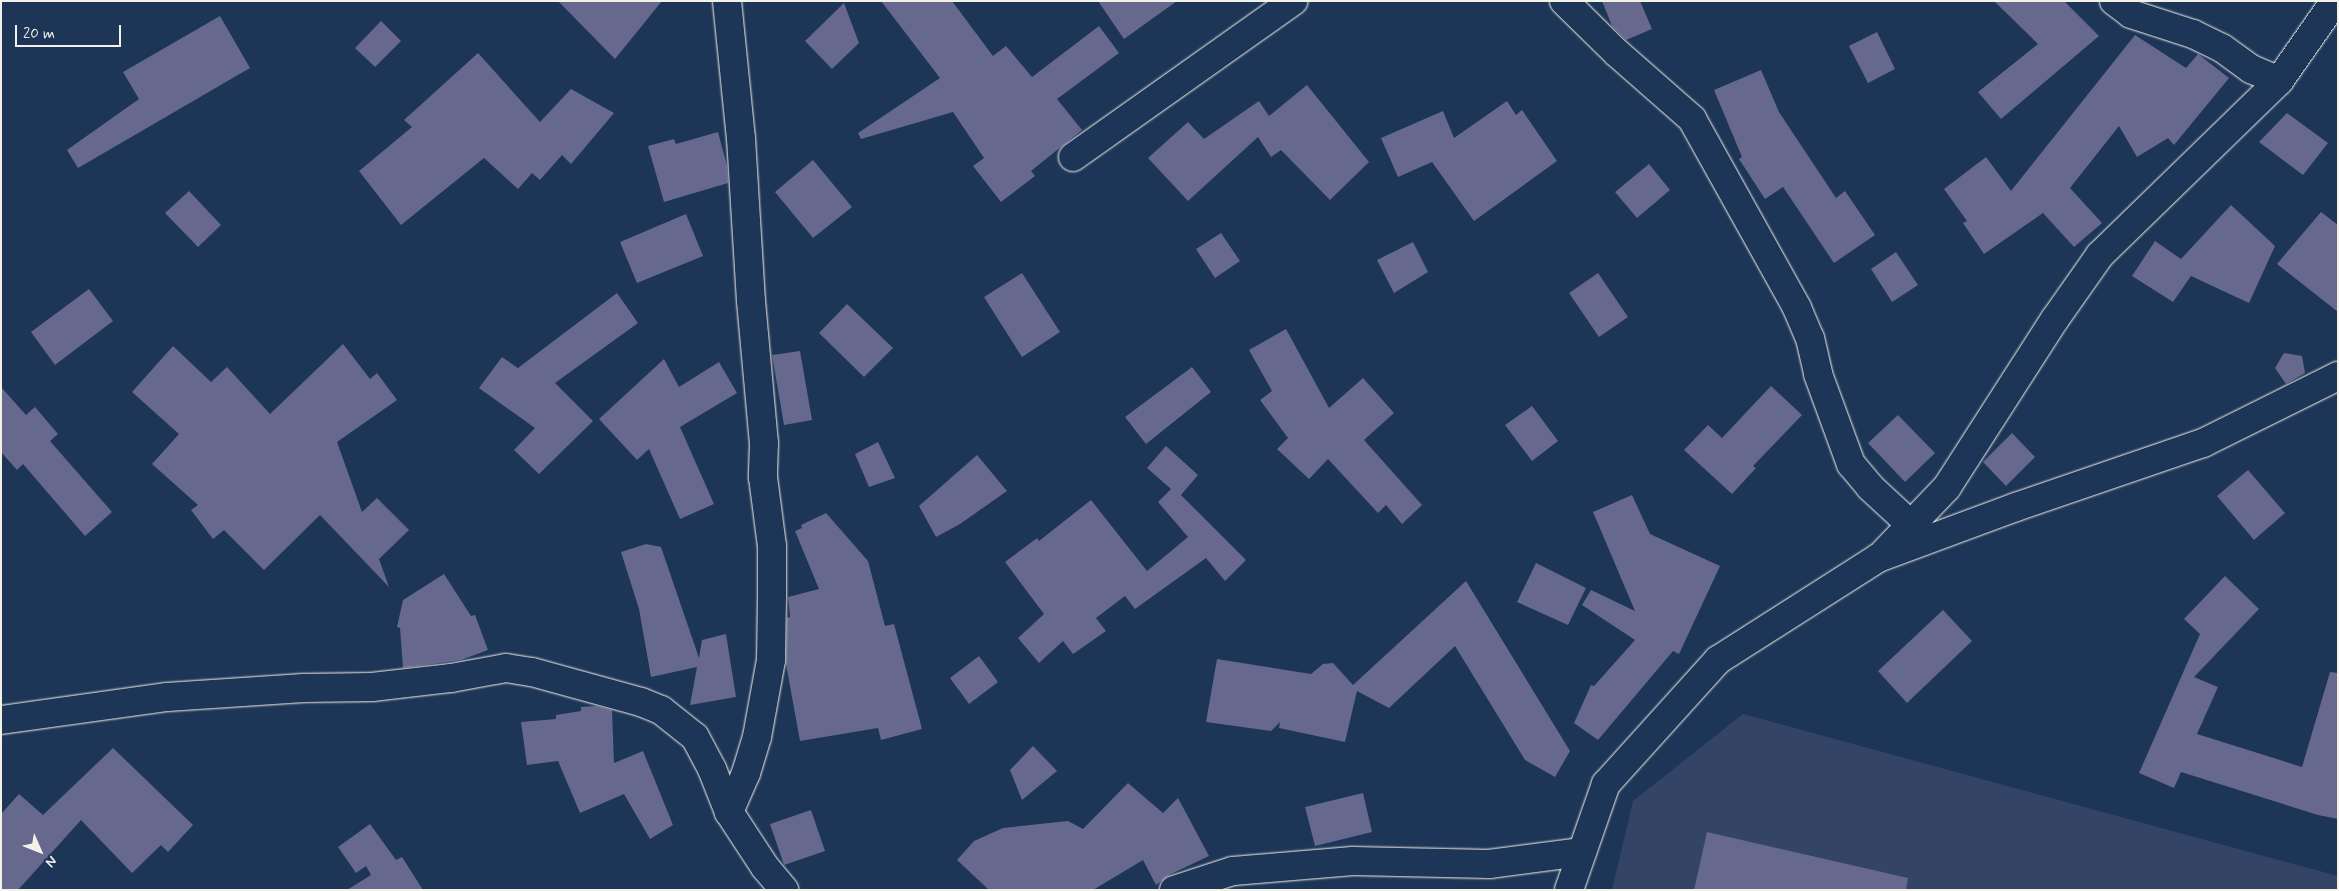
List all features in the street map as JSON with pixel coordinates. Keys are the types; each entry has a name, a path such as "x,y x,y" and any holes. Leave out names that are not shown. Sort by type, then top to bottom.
{"street":[{"path":"727,1 741,138 750,293 764,443 763,477 772,546 771,660 757,737 729,812"},
{"path":"1072,157 1293,1"},
{"path":"1564,1 1617,53 1692,118 1797,308 1810,338 1818,374 1851,464 1870,487 1911,525"},
{"path":"2114,1 2131,14 2193,34 2222,48 2251,68 2279,81"},
{"path":"1878,558 1947,487 2055,319 2100,255 2279,81 2335,1"},
{"path":"1569,890 1606,784 1718,660 1878,558 2016,507 2203,443 2338,376"},
{"path":"1,720 167,697 304,688 372,687 452,678 506,668 532,672 641,702 661,710 695,737 712,769 729,812 765,867 784,890"},
{"path":"1174,890 1233,871 1353,861 1489,864 1582,852"}],"shaded area":[{"path":"1743,714 2338,876 2338,890 1612,890 1633,801"}],"building":[{"path":"558,1 662,1 615,59"},
{"path":"881,1 952,1 993,56 1006,46 1032,77 1099,26 1119,53 1057,99 1082,130 1031,171 1035,176 1001,202 973,166 984,158 953,112 861,139 858,133 940,78"},
{"path":"1098,1 1177,1 1124,39"},
{"path":"1602,1 1640,1 1652,29 1626,40 1612,26"},
{"path":"1994,1 2064,1 2099,36 2001,119 1978,92 2038,44"},
{"path":"844,3 859,43 832,69 805,41"},
{"path":"220,16 250,68 78,168 67,150 139,99 123,72"},
{"path":"381,21 401,41 375,67 355,48"},
{"path":"1877,32 1895,69 1868,83 1849,46"},
{"path":"2135,35 2186,68 2198,54 2229,78 2174,145 2168,138 2137,157 2119,126 2070,188 2102,223 2074,247 2043,213 1984,254 1963,223 1967,221 1944,189 1986,157 2011,191"},
{"path":"478,53 540,122 571,89 614,113 571,164 562,155 540,180 532,173 518,189 484,158 401,225 359,171 412,127 404,120"},
{"path":"1761,70 1779,112 1836,198 1845,191 1875,235 1834,263 1783,187 1765,199 1739,159 1742,157 1714,90"},
{"path":"1307,85 1369,162 1330,200 1281,150 1271,157 1258,137 1188,201 1148,158 1188,122 1204,139 1259,101 1269,116"},
{"path":"1507,101 1516,115 1522,110 1557,161 1474,221 1432,162 1398,177 1381,138 1443,111 1454,138"},
{"path":"2287,113 2328,143 2303,175 2259,142"},
{"path":"718,132 727,166 728,183 664,202 648,146 674,139 676,144"},
{"path":"813,160 852,207 813,238 775,192"},
{"path":"1649,164 1670,190 1637,218 1615,192"},
{"path":"189,191 221,225 198,247 165,213"},
{"path":"2231,205 2275,246 2249,303 2191,276 2173,302 2132,276 2155,241 2181,259"},
{"path":"2321,212 2338,225 2338,312 2277,264"},
{"path":"686,214 703,256 637,283 620,242"},
{"path":"1221,233 1240,261 1215,278 1196,249"},
{"path":"1413,242 1428,272 1394,293 1377,260"},
{"path":"1896,252 1918,285 1892,302 1871,269"},
{"path":"1022,273 1060,332 1022,357 984,297"},
{"path":"1598,273 1628,317 1599,337 1569,293"},
{"path":"89,289 113,321 55,365 31,332"},
{"path":"617,293 638,323 555,383 593,421 539,474 514,450 535,428 479,388 502,357 518,368"},
{"path":"847,304 893,348 864,377 819,333"},
{"path":"1286,329 1329,408 1363,378 1394,413 1364,440 1422,505 1402,524 1386,505 1378,513 1328,459 1309,479 1277,449 1288,438 1260,400 1272,391 1249,350"},
{"path":"343,344 370,379 377,373 397,400 337,442 362,512 377,498 409,530 379,559 389,587 320,515 264,570 224,530 213,539 191,510 198,505 152,464 179,434 132,392 173,346 211,382 227,367 270,414"},
{"path":"800,351 812,420 784,425 772,355"},
{"path":"2284,353 2302,356 2305,373 2286,384 2275,368"},
{"path":"664,359 679,387 719,362 737,393 680,427 714,504 680,519 649,449 637,460 599,419"},
{"path":"1192,367 1211,392 1146,444 1125,417"},
{"path":"1771,386 1802,415 1753,466 1756,468 1732,494 1684,450 1708,425 1722,438"},
{"path":"1,387 26,415 35,407 58,434 50,441 112,512 85,536 23,464 17,470 1,452"},
{"path":"1532,406 1558,441 1532,461 1505,425"},
{"path":"1898,415 1935,453 1905,482 1868,443"},
{"path":"2012,433 2035,457 2006,486 1983,462"},
{"path":"878,442 895,478 869,487 855,454"},
{"path":"1166,446 1198,475 1181,495 1246,560 1225,581 1206,558 1135,609 1125,596 1096,618 1106,631 1073,654 1063,641 1039,663 1018,638 1044,614 1005,562 1037,538 1039,541 1091,500 1147,571 1188,537 1158,502 1171,489 1147,468"},
{"path":"977,455 1007,491 960,524 936,537 919,506"},
{"path":"2248,470 2285,513 2254,540 2217,496"},
{"path":"1632,495 1650,534 1720,566 1679,654 1673,651 1598,740 1574,723 1591,685 1594,686 1635,640 1582,605 1591,590 1635,611 1593,512"},
{"path":"826,513 868,561 885,626 894,624 922,729 881,740 878,728 800,741 786,664 787,618 790,617 788,597 819,589 795,531 802,528 801,525"},
{"path":"646,544 661,547 699,658 702,640 726,634 736,697 690,705 697,667 651,677 639,609 621,552"},
{"path":"1536,563 1586,588 1568,625 1517,602"},
{"path":"444,574 471,616 475,615 488,650 461,660 403,668 400,628 397,627 403,600"},
{"path":"2225,576 2259,609 2194,677 2218,687 2197,734 2302,767 2330,672 2338,673 2338,819 2318,815 2181,772 2174,788 2139,773 2200,634 2184,619"},
{"path":"1466,581 1570,751 1555,777 1525,760 1455,646 1389,708 1357,691 1345,742 1279,728 1280,722 1271,731 1206,722 1217,659 1311,674 1323,664 1333,663 1353,685"},
{"path":"1943,610 1972,641 1907,703 1878,671"},
{"path":"979,656 998,682 969,704 950,678"},
{"path":"596,706 612,710 614,763 643,751 673,825 650,839 624,794 580,813 558,761 527,765 521,722 556,719 556,715 581,711 581,707"},
{"path":"1033,746 1057,771 1022,800 1010,770"},
{"path":"113,748 193,825 168,852 161,845 132,873 81,820 18,890 1,890 1,814 19,794 43,815"},
{"path":"1128,783 1163,813 1178,798 1209,856 1169,875 1156,885 1143,860 1093,890 989,890 957,860 974,841 1003,828 1068,821 1083,829"},
{"path":"1363,793 1372,832 1315,846 1305,807"},
{"path":"811,810 825,851 784,865 770,824"},
{"path":"370,824 396,860 402,857 423,890 347,890 371,875 366,866 356,873 338,847"},
{"path":"1707,832 1908,878 1906,890 1694,890"}]}
